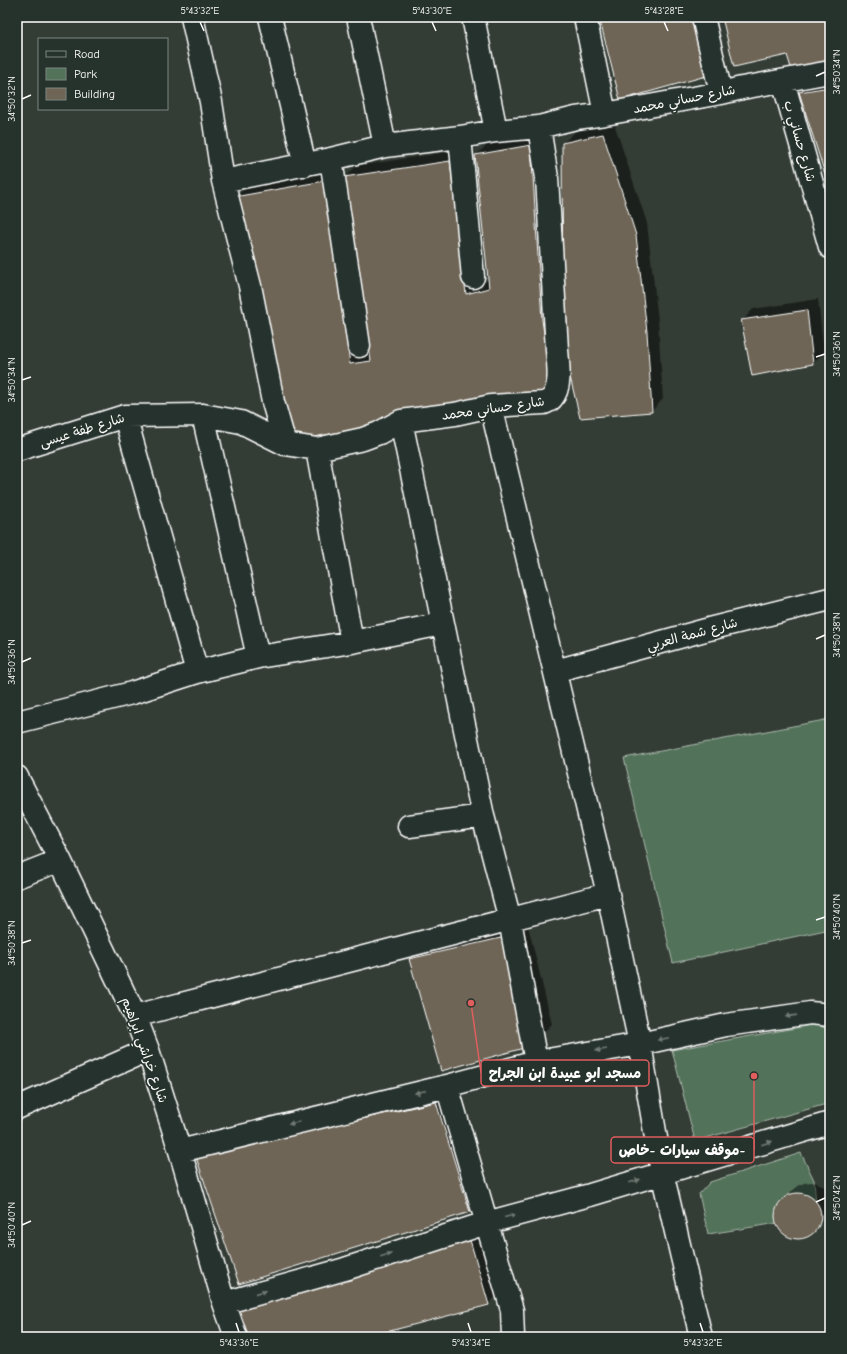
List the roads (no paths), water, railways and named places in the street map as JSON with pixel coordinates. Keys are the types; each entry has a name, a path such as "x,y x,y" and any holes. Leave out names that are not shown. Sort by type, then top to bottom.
{"street":[{"path":"192,17 211,102 223,181 250,286 273,402 285,444"},
{"path":"270,17 305,165"},
{"path":"358,17 386,146"},
{"path":"473,17 496,131"},
{"path":"585,17 605,114"},
{"path":"703,17 721,93"},
{"name":"شارع حساني محمد","path":"223,181 305,165 386,146 496,131 539,127 576,118 721,93 830,72"},
{"name":"شارع حساني ب","path":"783,81 830,247"},
{"name":"شارع حساني محمد","path":"285,444 317,449 363,439 379,433 401,421 455,414 491,406 544,403 552,400 556,392 558,378 547,178 539,127"},
{"path":"460,137 473,277"},
{"path":"331,159 359,346"},
{"path":"491,406 608,894 640,1044 662,1173 701,1337"},
{"path":"203,415 258,657"},
{"name":"شارع طفة عيسى","path":"17,450 125,416 203,415 241,422 285,444"},
{"path":"125,416 197,672"},
{"path":"401,421 483,816 510,920 536,1062"},
{"path":"317,449 352,642"},
{"name":"شارع شمة العربي","path":"555,671 709,629 830,599"},
{"path":"17,722 132,693 197,672 258,657 352,642 442,624"},
{"name":"شارع خراشي ابراهيم","path":"17,777 60,860 135,1016 148,1050 180,1151 224,1303 236,1337"},
{"path":"409,826 483,816"},
{"path":"17,877 60,860"},
{"path":"135,1016 608,894"},
{"path":"180,1151 447,1086 536,1062 640,1044 734,1024 810,1013 830,1015"},
{"path":"17,1108 148,1050"},
{"path":"447,1086 512,1310 513,1337"},
{"path":"224,1303 345,1269 486,1223 590,1195 830,1123"}],"place":[{"name":"مسجد ابو عبيدة ابن الجراح","path":"471,1003"},
{"name":"موقف سيارات -خاص-","path":"754,1076"}]}
